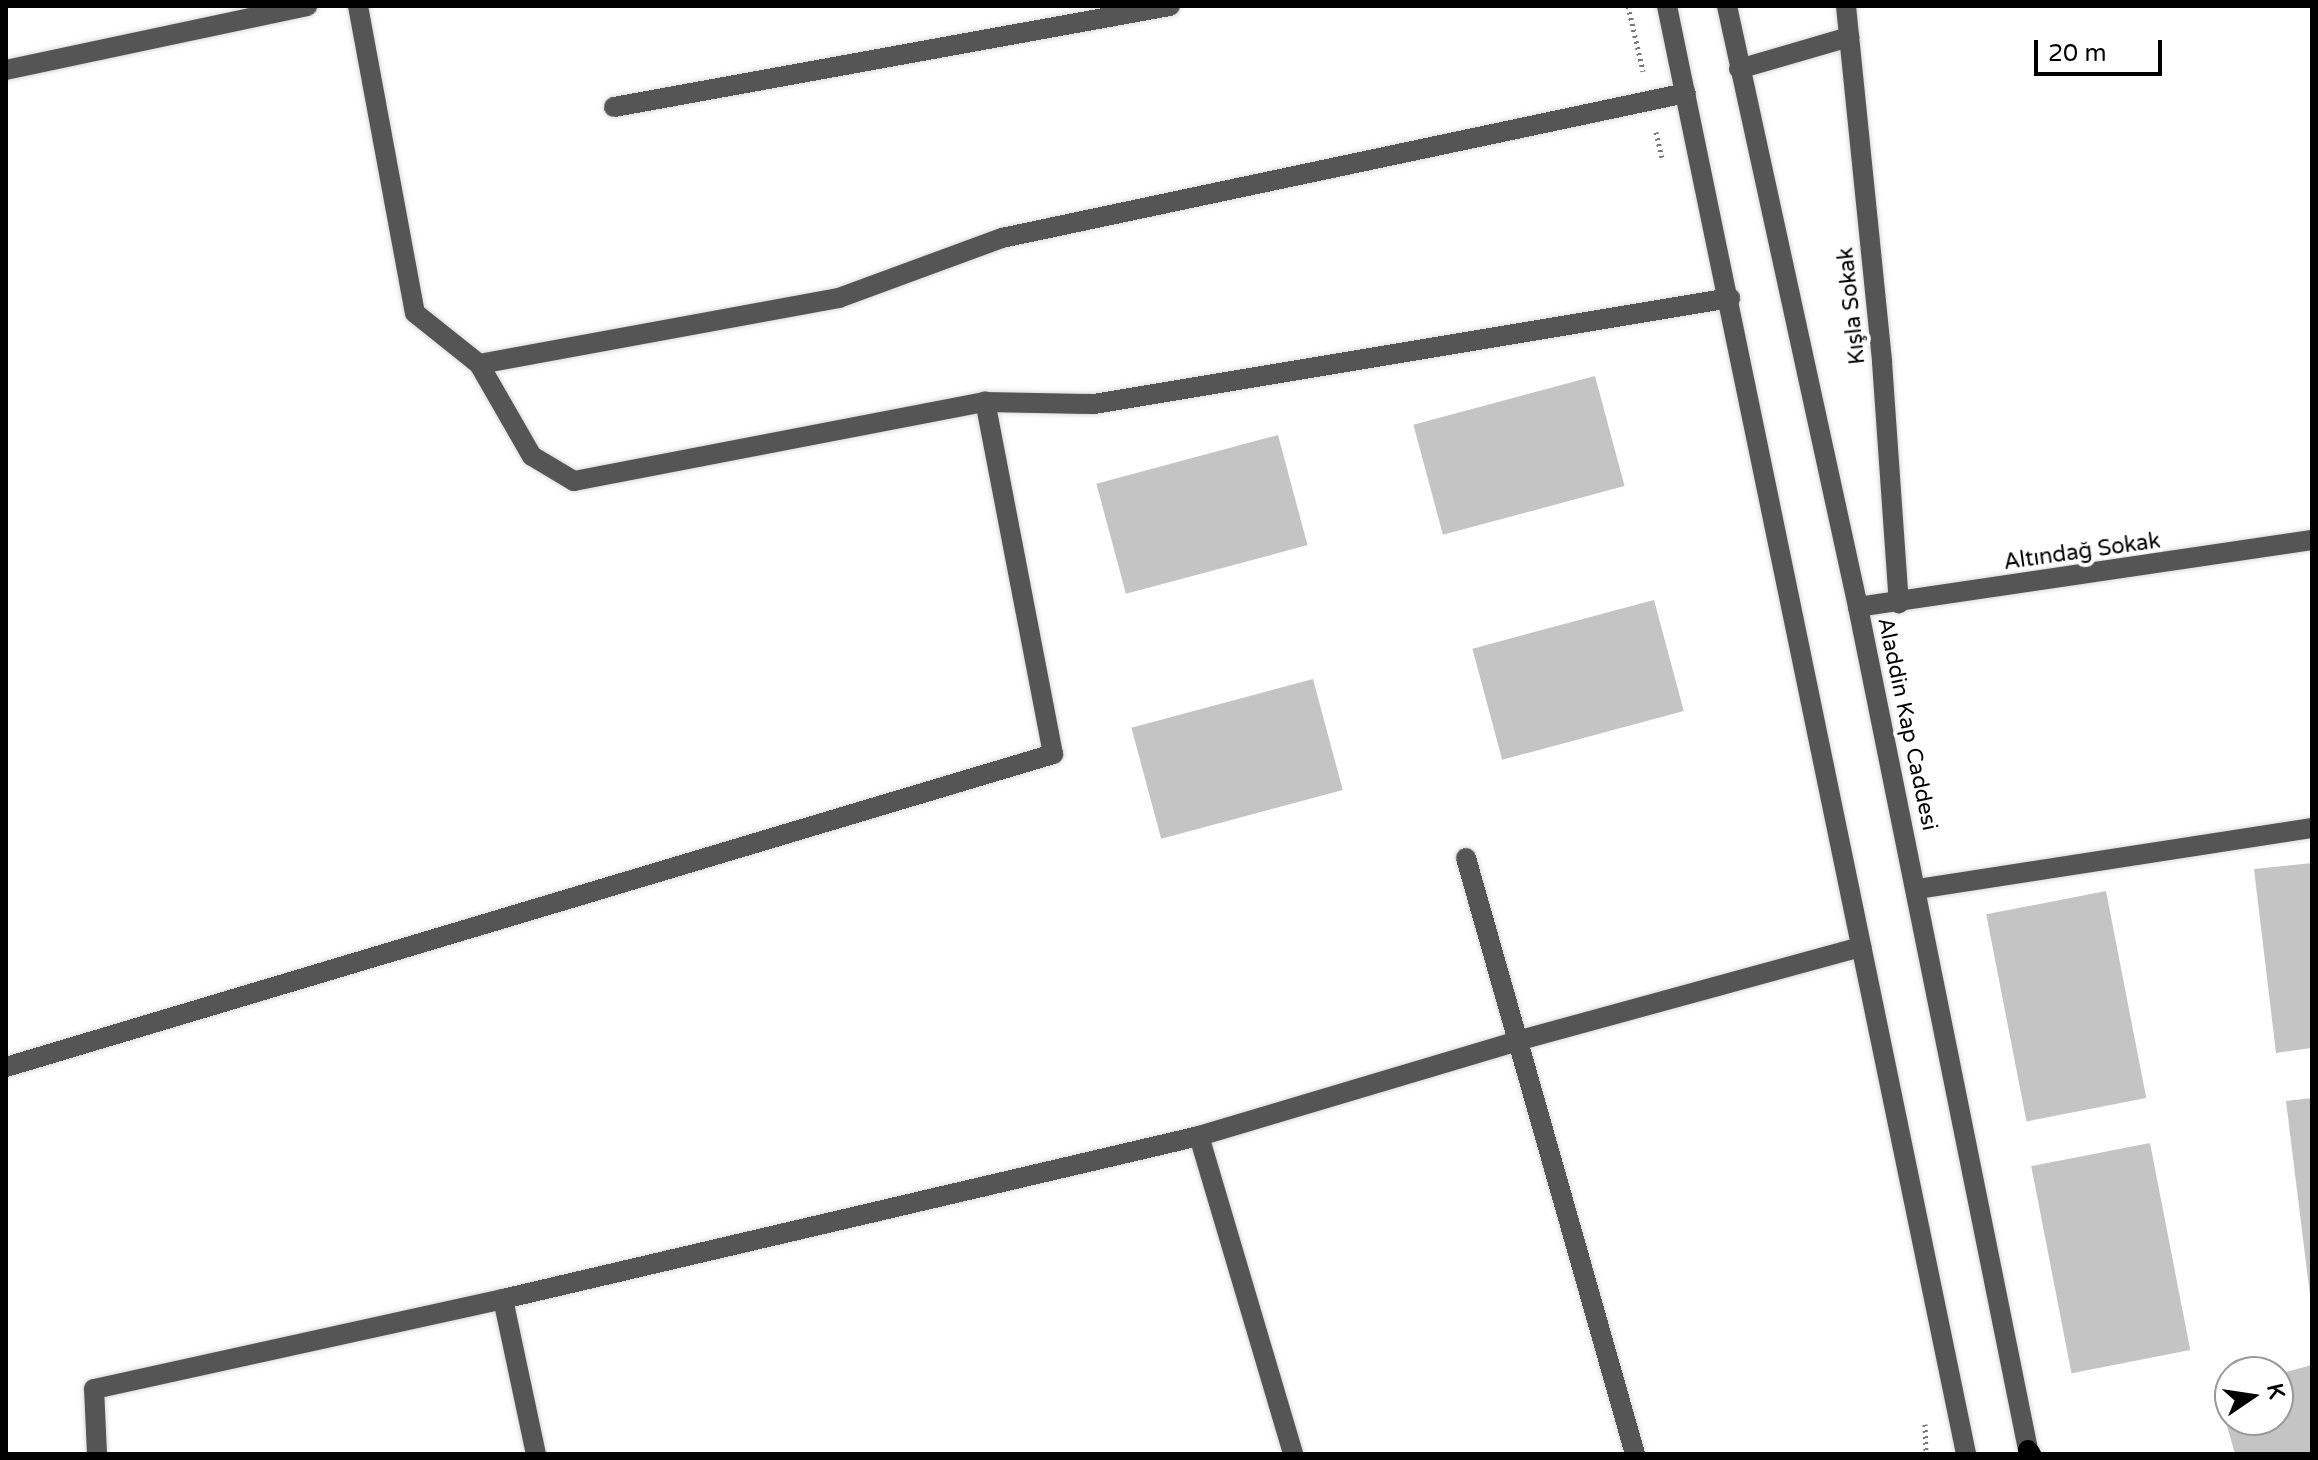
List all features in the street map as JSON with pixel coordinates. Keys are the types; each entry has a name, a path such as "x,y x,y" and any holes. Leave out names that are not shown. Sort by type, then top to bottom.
{"street":[{"path":"6,70 307,6"},
{"path":"358,6 415,313 479,364 532,456 574,481 985,402 1094,404 1730,298"},
{"path":"614,107 1170,6"},
{"path":"1667,6 1730,298 1966,1454"},
{"name":"Aladdin Kap Caddesi","path":"1727,6 1917,889 2029,1453"},
{"name":"Kışla Sokak","path":"1846,6 1882,362 1899,603"},
{"path":"1739,69 1849,37"},
{"path":"479,364 839,298 1002,238 1686,93"},
{"path":"6,1067 1053,754 985,402"},
{"name":"Altındağ Sokak","path":"1858,607 2312,540"},
{"path":"1917,889 2312,828"},
{"path":"1466,858 1635,1454"},
{"path":"97,1454 94,1389 503,1299 1199,1136 1517,1041 1861,947"},
{"path":"1199,1136 1293,1454"},
{"path":"503,1299 536,1454"}],"building":[{"path":"1595,376 1625,486 1443,535 1413,425"},
{"path":"1278,435 1308,545 1126,594 1096,484"},
{"path":"1654,600 1684,711 1502,760 1472,649"},
{"path":"1313,679 1343,790 1161,839 1131,728"},
{"path":"2312,863 2312,1048 2276,1053 2254,869"},
{"path":"2106,891 2146,1098 2027,1121 1986,914"},
{"path":"2312,1098 2312,1295 2310,1295 2286,1101"},
{"path":"2150,1143 2190,1350 2071,1373 2031,1166"},
{"path":"2312,1365 2312,1454 2235,1454 2230,1436 2294,1436 2294,1370"}]}
